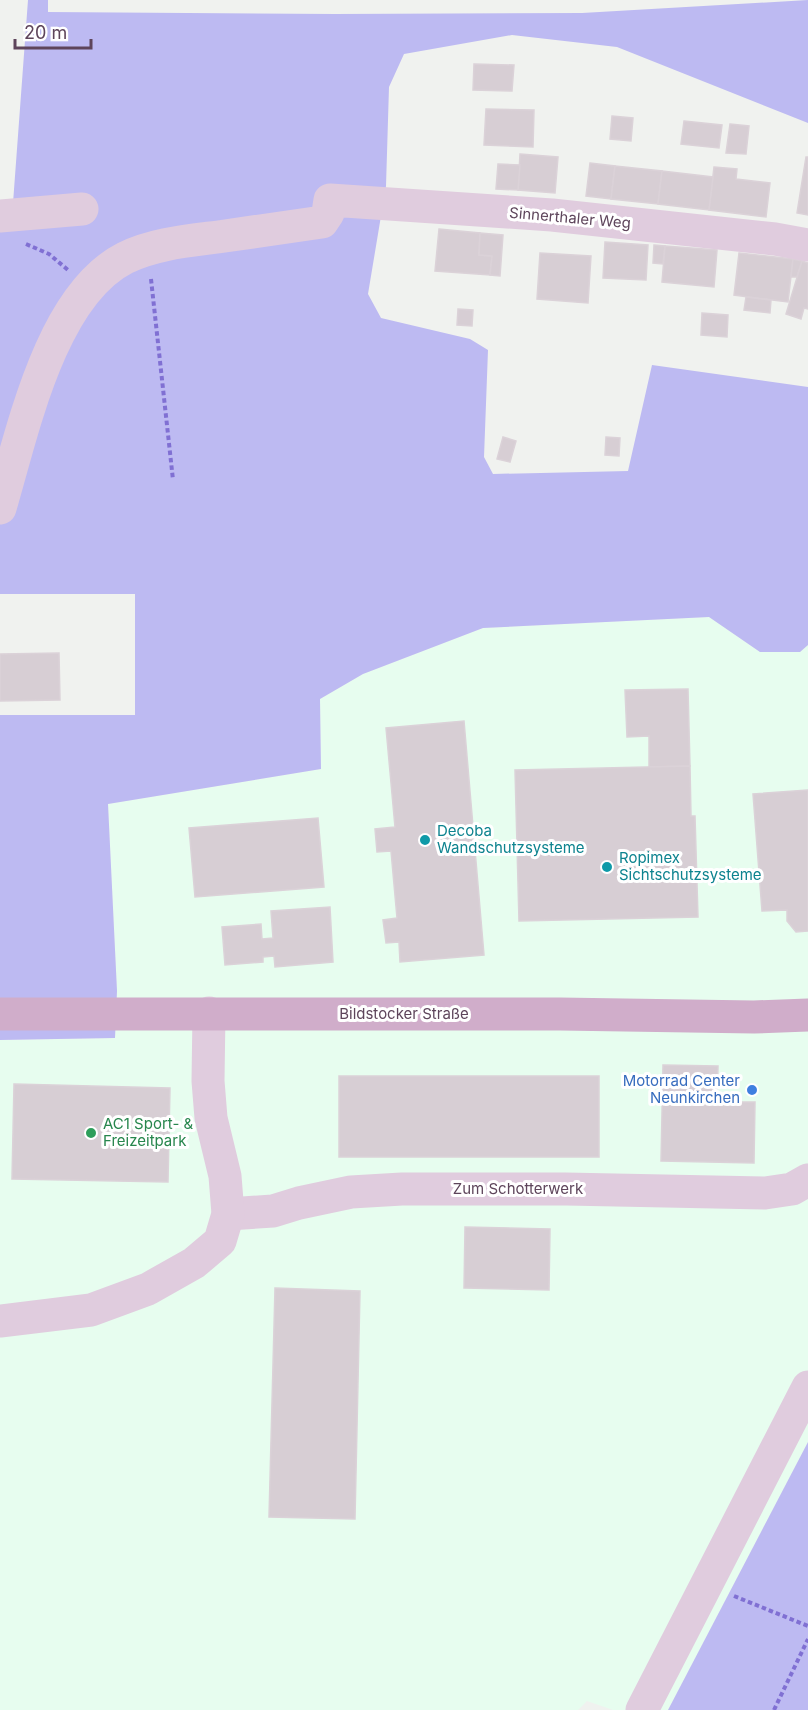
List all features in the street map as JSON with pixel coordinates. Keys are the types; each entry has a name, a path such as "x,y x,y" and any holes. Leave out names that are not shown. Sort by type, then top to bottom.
{"main road":[{"name":"Bildstocker Straße","path":"0,1014 560,1014 754,1017 808,1015"}],"street":[{"name":"Sinnerthaler Weg","path":"158,246 322,222 328,213 330,200 552,215 776,238 808,246"},
{"path":"0,216 82,209"},
{"path":"0,508 32,399 55,339 88,286 124,259 158,246"},
{"path":"0,1321 91,1310 148,1289 194,1263 220,1241 228,1214 225,1176 211,1118 208,1081 209,1013"},
{"name":"Zum Schotterwerk","path":"228,1214 273,1211 351,1192 566,1189 765,1193 792,1189 808,1180"},
{"path":"642,1710 808,1387"}],"path":[{"path":"20,242 49,254 88,286"},
{"path":"158,246 151,271 152,293 173,480"},
{"path":"706,1585 808,1626"},
{"path":"774,1710 808,1639"}],"shaded area":[{"path":"28,0 48,0 48,12 335,14 582,13 808,0 808,123 617,47 512,35 404,54 389,87 386,186 368,294 381,318 470,339 488,350 484,457 493,474 628,471 652,365 808,387 808,645 800,652 760,652 709,617 483,628 363,674 320,699 321,769 108,804 117,991 115,1038 0,1040 0,715 135,715 135,594 0,594 0,203 13,203"},
{"path":"709,617 760,652 800,652 808,645 808,1442 668,1710 613,1710 587,1701 578,1710 0,1710 0,1040 115,1038 117,991 108,804 321,769 320,699 363,674 483,628"},
{"path":"808,1442 808,1710 668,1710"}],"building":[{"path":"474,64 514,65 512,91 473,90"},
{"path":"486,109 534,110 533,147 484,145"},
{"path":"612,116 633,118 631,141 610,139"},
{"path":"684,121 722,125 719,148 681,144"},
{"path":"730,124 749,126 746,154 726,153"},
{"path":"520,154 558,157 555,193 518,190"},
{"path":"806,157 808,157 808,215 797,213"},
{"path":"590,163 615,166 611,199 586,196"},
{"path":"498,164 520,165 518,190 496,189"},
{"path":"615,166 662,171 658,204 611,199"},
{"path":"714,167 737,169 736,179 770,183 766,217 709,210"},
{"path":"662,171 713,177 709,210 658,204"},
{"path":"439,229 480,233 479,255 492,256 490,275 435,271"},
{"path":"480,233 503,235 500,276 490,275 492,256 479,255"},
{"path":"605,242 648,245 646,280 603,278"},
{"path":"654,245 665,246 663,264 653,263"},
{"path":"665,246 717,250 714,287 662,282"},
{"path":"540,253 591,256 588,303 537,299"},
{"path":"739,253 793,259 788,302 734,295"},
{"path":"793,259 802,261 797,277 791,277"},
{"path":"802,261 808,263 808,309 804,308 801,319 786,314"},
{"path":"746,297 771,300 770,313 744,310"},
{"path":"458,309 473,310 472,326 457,325"},
{"path":"702,313 728,315 727,337 701,335"},
{"path":"503,437 516,441 510,462 497,459"},
{"path":"606,437 620,438 619,456 605,455"},
{"path":"59,653 60,700 0,701 0,654"},
{"path":"688,689 690,766 649,767 649,736 627,737 625,690"},
{"name":"Decoba Wandschutzsysteme","path":"464,721 484,955 400,962 399,942 386,943 383,920 397,918 391,851 377,852 375,829 395,827 386,728"},
{"name":"Ropimex Sichtschutzsysteme","path":"690,766 691,816 695,816 698,917 519,921 515,770"},
{"path":"808,790 808,931 796,932 787,921 787,910 762,911 753,794"},
{"path":"318,818 324,887 195,897 189,828"},
{"path":"330,907 333,962 275,967 274,956 263,957 263,962 225,965 222,927 261,924 262,939 273,938 271,911"},
{"path":"663,1065 718,1066 717,1102 755,1102 754,1163 661,1161"},
{"path":"339,1076 599,1076 599,1157 339,1157"},
{"name":"AC1 Sport- & Freizeitpark","path":"14,1084 170,1088 168,1182 12,1179"},
{"path":"465,1227 550,1229 549,1290 464,1288"},
{"path":"275,1288 360,1291 355,1519 269,1517"}],"place":[{"name":"Decoba Wandschutzsysteme","path":"425,840"},
{"name":"Ropimex Sichtschutzsysteme","path":"607,867"},
{"name":"Motorrad Center Neunkirchen","path":"752,1090"},
{"name":"AC1 Sport- & Freizeitpark","path":"91,1133"}]}
